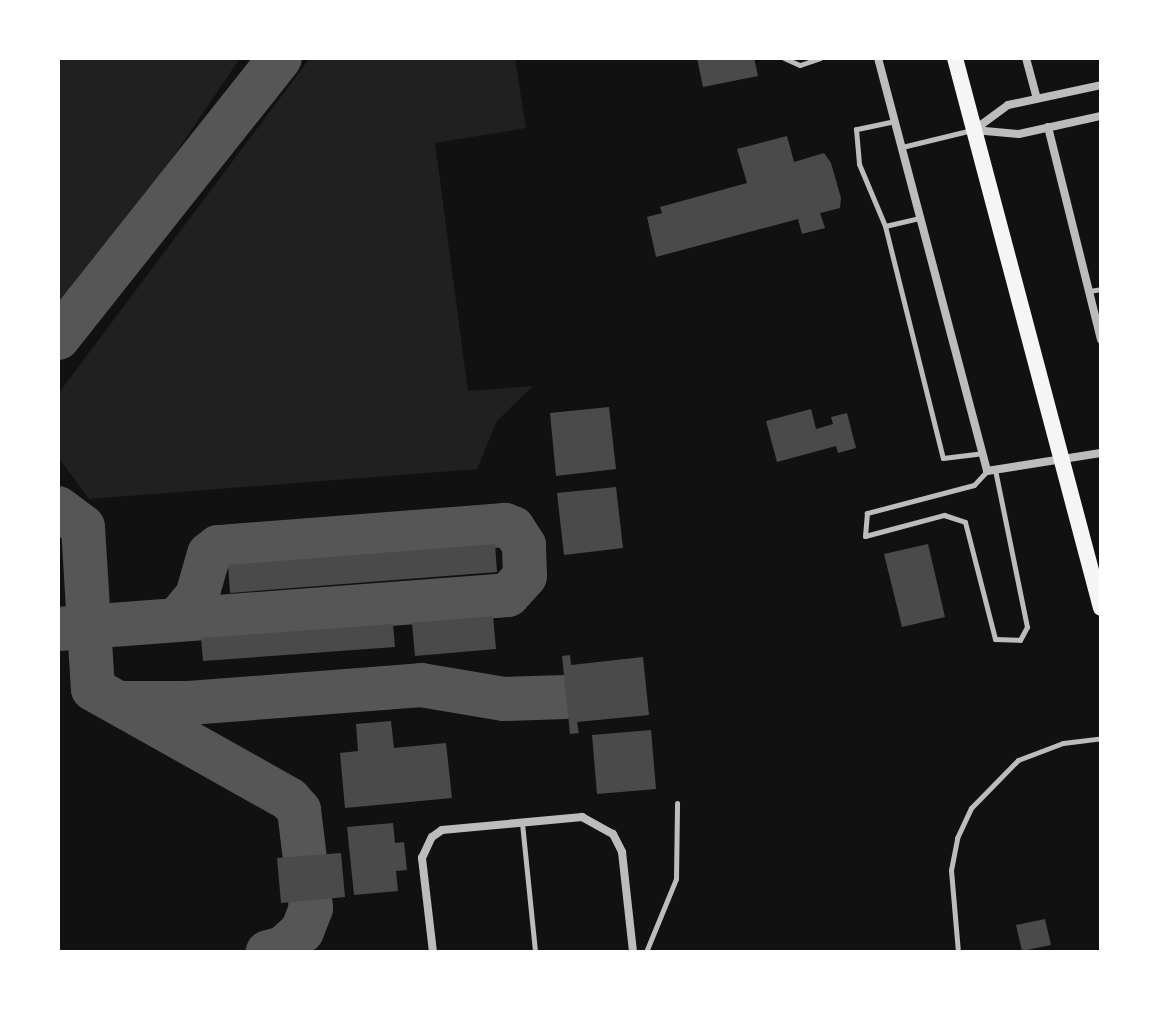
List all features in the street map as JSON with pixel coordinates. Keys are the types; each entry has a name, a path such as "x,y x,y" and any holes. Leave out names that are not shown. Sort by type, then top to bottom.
{"main road":[{"path":"955,58 1101,608"}],"street":[{"path":"878,58 983,453 991,470 1101,453"},
{"path":"1026,58 1037,99"},
{"path":"973,130 1008,105 1101,85"},
{"path":"973,130 1019,134 1101,116"},
{"path":"1048,127 1101,338"},
{"path":"433,952 422,858 432,837 442,830 582,817 613,834 622,852 633,952"}],"lane":[{"path":"784,58 800,65 820,58"},
{"path":"895,121 856,129 859,164 885,226 943,458 983,453"},
{"path":"902,147 973,130"},
{"path":"885,226 921,218"},
{"path":"1089,291 1101,289"},
{"path":"991,470 1027,627 1020,640 995,639 965,522 944,515 865,536 867,513 974,485 991,470"},
{"path":"958,952 951,870 957,838 971,808 1018,760 1063,743 1101,738"},
{"path":"646,952 676,879 677,803"},
{"path":"522,823 535,952"}],"shaded area":[{"path":"58,58 240,58 120,236 58,313"},
{"path":"310,58 515,58 526,128 435,143 468,391 533,386 497,421 477,469 89,499 58,457 58,394"}],"building":[{"path":"697,58 754,58 758,76 703,87"},
{"path":"787,136 794,162 824,153 831,163 841,198 840,208 820,213 825,228 802,234 798,219 656,257 647,217 662,213 660,207 747,183 737,149"},
{"path":"609,407 616,469 556,476 550,413"},
{"path":"811,409 816,429 833,424 831,417 847,413 856,448 838,453 836,446 777,462 766,421"},
{"path":"616,487 623,548 564,555 557,493"},
{"path":"495,544 497,572 230,593 228,565"},
{"path":"928,544 945,617 902,627 884,554"},
{"path":"493,616 496,649 415,656 412,623"},
{"path":"393,624 395,647 203,661 201,638"},
{"path":"570,655 571,665 643,657 649,715 577,722 579,733 570,734 562,656"},
{"path":"391,721 394,748 446,743 452,798 345,808 340,753 358,751 356,724"},
{"path":"651,730 656,789 597,794 592,735"},
{"path":"393,823 395,843 404,842 407,870 396,871 398,891 354,895 347,827"},
{"path":"341,853 345,897 281,903 277,858"},
{"path":"1045,919 1051,945 1022,951 1016,925"}],"taxiway":[{"path":"58,338 280,58"},
{"path":"58,508 83,527 93,689 289,799 299,810 311,908 302,931 283,948 268,952"},
{"path":"58,629 508,595 525,576 524,545 513,528 505,525 218,547 209,554 197,596 178,619"},
{"path":"119,703 189,703 421,685 504,699 566,697"}]}
